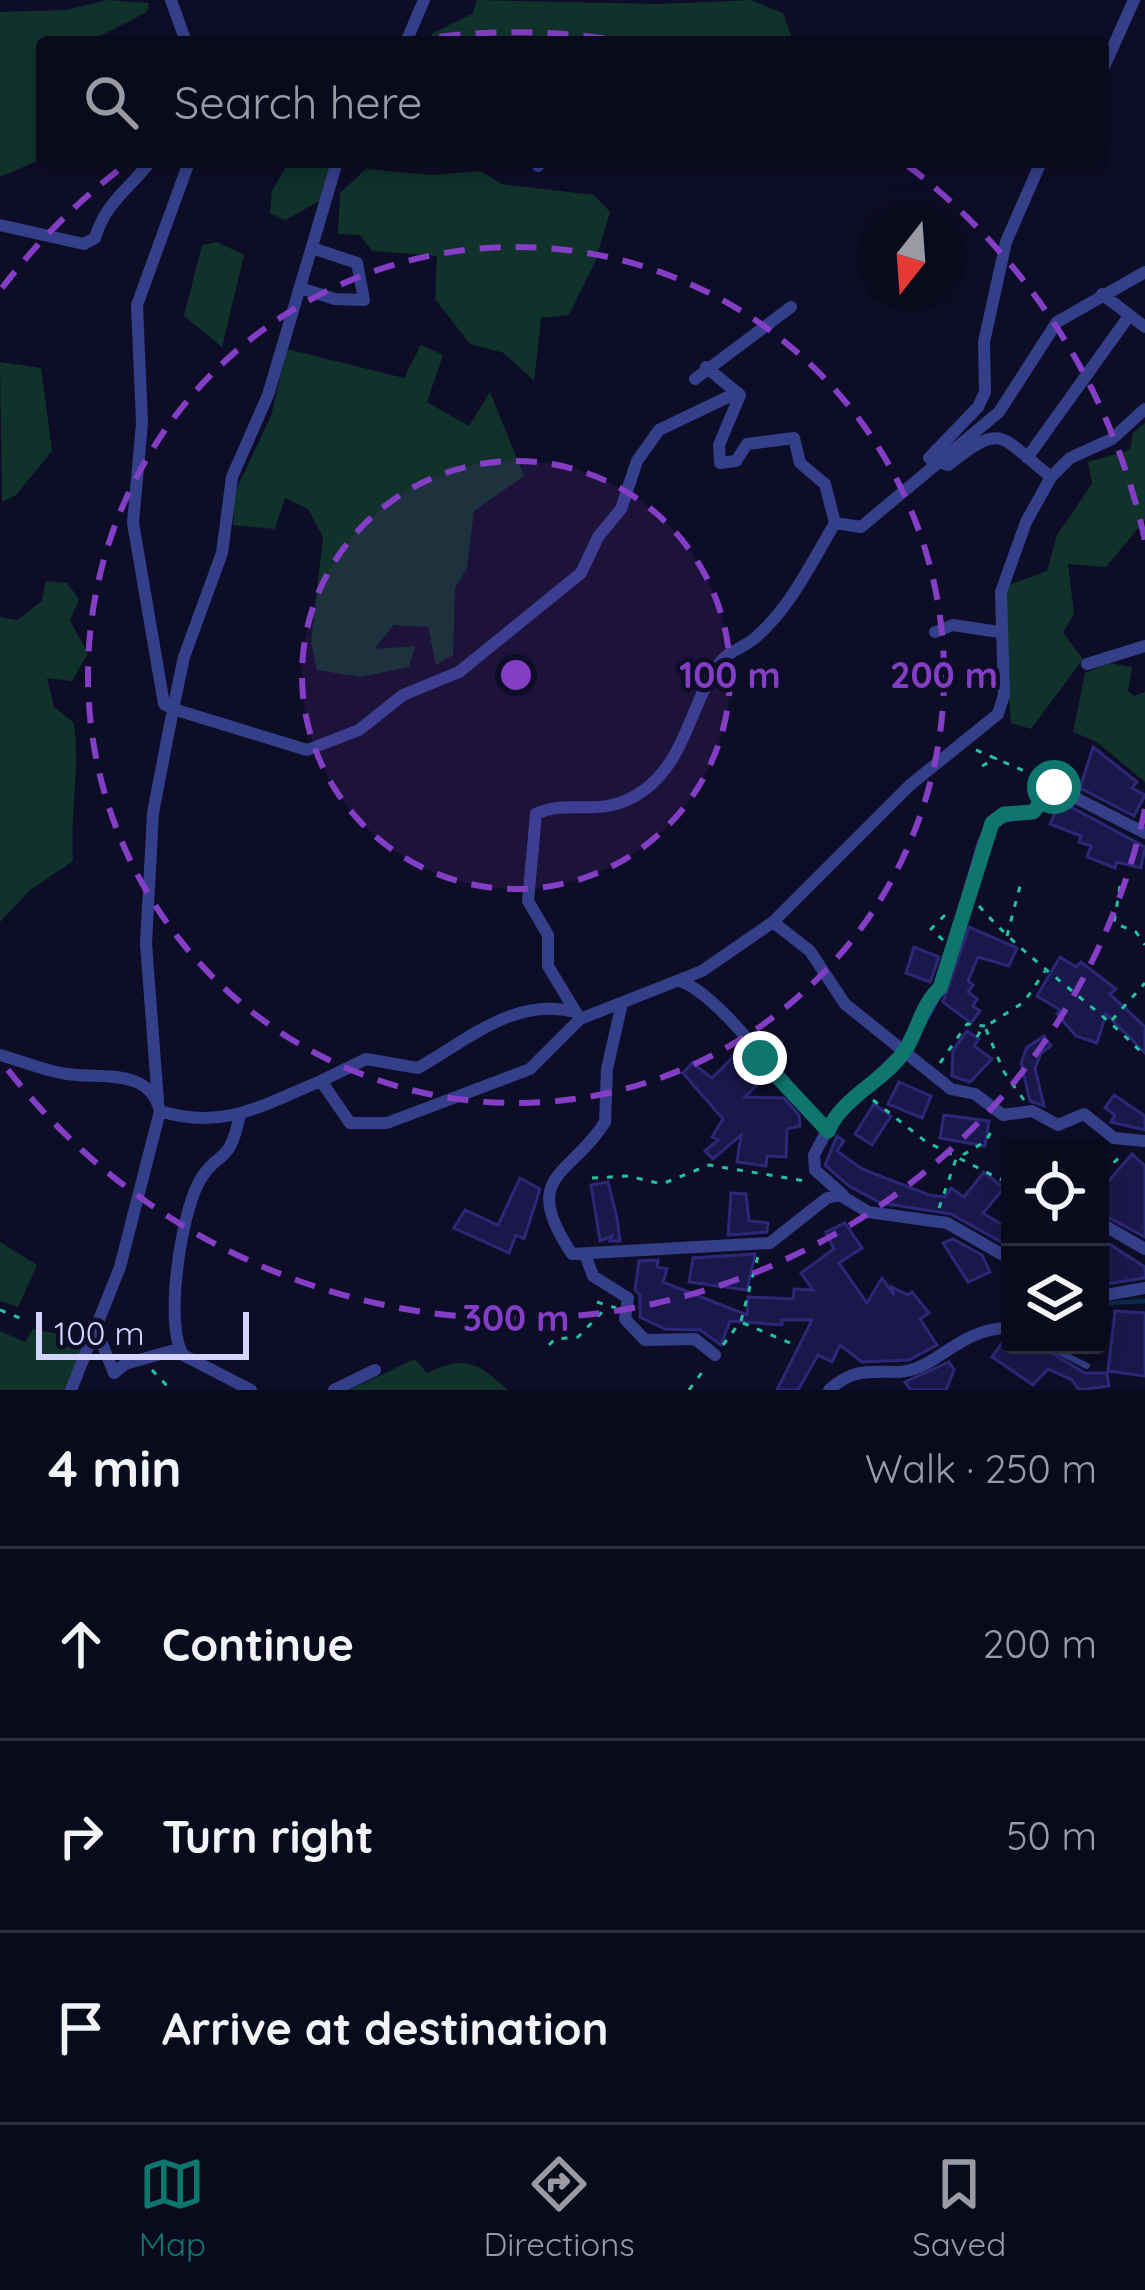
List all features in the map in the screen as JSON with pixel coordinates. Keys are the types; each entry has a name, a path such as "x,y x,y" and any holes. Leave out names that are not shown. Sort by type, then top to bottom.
{"street":[{"path":"171,0 184,36"},
{"path":"409,36 424,0"},
{"path":"1109,56 1134,0"},
{"path":"0,225 26,226 84,244 95,238 105,205 137,183 146,168"},
{"path":"187,168 137,305 142,423 133,523 164,704 173,710 308,750 359,730 403,694 460,672 581,573 598,537 621,509 637,461 659,430 734,394"},
{"path":"70,1390 120,1267 159,1107 146,944 153,813 184,658 222,553 232,477 268,395 335,168"},
{"path":"1039,168 1000,265 984,342 986,392 928,458 948,465 986,435 998,436 1051,477"},
{"path":"300,288 335,299 364,300 357,263 312,248"},
{"path":"835,523 861,527 877,520 998,412 1057,322 1145,272"},
{"path":"1102,294 1145,327"},
{"path":"695,380 706,367 791,307"},
{"path":"1028,458 1129,316"},
{"path":"578,1016 548,966 548,935 528,901 536,814 610,809 646,789 677,752 714,670 726,655 756,638 798,588 835,523 825,484 800,463 794,438 747,444 736,461 720,463 719,446 740,395 706,367"},
{"path":"0,1055 68,1074 122,1075 159,1107 203,1122 240,1114 366,1059 418,1068 463,1038 529,1007 578,1016 702,971 773,922 910,785 998,714 1004,695 1001,592 1017,542 1051,477 1070,458 1112,439 1145,409"},
{"path":"934,632 953,626 999,632"},
{"path":"1087,664 1145,646"},
{"path":"1001,1254 934,1221 868,1212 844,1196 814,1165 828,1131 905,1051 942,983 992,823 1004,814 1033,812 1054,787 1145,833"},
{"path":"773,922 810,951 845,1004 933,1075 999,1113 1016,1117 1032,1111 1056,1125 1088,1115 1107,1134 1139,1141"},
{"path":"679,980 700,990 728,1017 769,1070 828,1131"},
{"path":"622,1003 606,1076 605,1122 558,1168 550,1190 568,1250 586,1257 770,1243 827,1198 844,1196"},
{"path":"321,1082 353,1126 387,1123 530,1069 578,1016"},
{"path":"178,1349 181,1241 199,1183 233,1148 240,1114"},
{"path":"1109,1228 1145,1249"},
{"path":"586,1257 593,1276 628,1298 625,1319 645,1340 695,1339 716,1355"},
{"path":"1109,1294 1145,1288"},
{"path":"829,1390 858,1372 901,1372 979,1329 1001,1328"},
{"path":"96,1329 110,1372 178,1349 251,1390"},
{"path":"334,1390 375,1370"}],"lane":[{"path":"1063,1354 1087,1366"}],"path":[{"path":"964,740 982,755 998,758 1054,787"},
{"path":"982,766 998,758"},
{"path":"1007,937 1021,886"},
{"path":"1120,886 1114,923 1136,932 1145,945"},
{"path":"970,896 1007,937 1111,1021 1145,1056"},
{"path":"933,1075 963,1027 983,1023 1024,1002 1045,970"},
{"path":"1111,1021 1145,983"},
{"path":"976,1037 983,1023"},
{"path":"983,1023 1004,1072 1032,1111"},
{"path":"861,1093 956,1159 1001,1180"},
{"path":"934,1221 956,1159 988,1139 999,1113"},
{"path":"1109,1165 1139,1141"},
{"path":"592,1178 628,1176 662,1184 710,1165 812,1183"},
{"path":"689,1390 741,1322 755,1262 769,1248"},
{"path":"549,1345 581,1334 608,1306"},
{"path":"0,1310 27,1321"},
{"path":"741,1322 790,1343"},
{"path":"147,1358 171,1390"}],"green space":[{"path":"107,0 149,3 147,12 100,36 36,36 36,162 0,177 0,12 66,10"},
{"path":"477,0 659,4 751,0 783,13 791,35 432,36 472,14"},
{"path":"285,168 331,168 320,201 285,220 270,213 272,191"},
{"path":"366,169 432,175 481,171 502,184 594,195 610,212 595,262 569,315 541,318 534,381 504,353 470,344 435,299 437,256 372,251 360,235 338,234 340,193"},
{"path":"217,242 244,255 222,347 184,316 202,245"},
{"path":"421,345 443,355 427,402 469,426 490,392 524,476 474,511 467,568 455,588 453,655 436,665 428,627 394,625 374,649 415,646 409,667 361,677 317,670 311,643 323,537 308,509 285,498 275,529 233,525 235,492 271,416 287,349 404,378"},
{"path":"0,362 41,368 52,451 16,495 2,502"},
{"path":"1145,423 1145,520 1106,567 1068,564 1074,614 1063,633 1083,659 1031,729 1011,723 1002,622 1008,585 1047,571 1057,535 1092,484 1088,462 1130,450 1133,433"},
{"path":"46,581 67,583 79,599 70,621 88,653 72,681 47,678 54,707 74,723 73,861 30,890 0,922 0,617 17,620 42,601"},
{"path":"1109,663 1132,667 1128,691 1134,696 1145,692 1145,782 1097,742 1073,732 1085,673"},
{"path":"0,1242 37,1265 18,1307 0,1301"},
{"path":"33,1329 87,1340 66,1390 0,1390 0,1331 25,1342"},
{"path":"415,1359 427,1373 452,1364 470,1364 508,1390 349,1390"}],"building":[{"path":"1093,747 1137,782 1132,788 1145,795 1134,816 1080,788"},
{"path":"1058,806 1071,807 1145,847 1141,868 1117,862 1115,868 1087,857 1091,846 1079,842 1081,836 1050,824"},
{"path":"969,927 1017,948 1009,966 978,957 968,992 977,999 973,1006 980,1011 971,1023 943,1002"},
{"path":"914,947 939,957 930,982 906,973"},
{"path":"1060,957 1076,967 1081,962 1116,989 1110,994 1145,1027 1145,1053 1106,1014 1097,1043 1076,1036 1057,1014 1060,1010 1037,996"},
{"path":"967,1031 979,1039 974,1046 992,1059 970,1082 952,1076 953,1050"},
{"path":"1044,1036 1051,1046 1041,1053 1035,1068 1044,1106 1030,1101 1021,1063 1027,1047"},
{"path":"742,1048 766,1076 745,1097 784,1098 799,1115 800,1126 787,1129 786,1157 767,1156 766,1166 737,1162 741,1135 713,1159 705,1151 718,1140 712,1137 723,1119 683,1073 692,1063 712,1078"},
{"path":"899,1082 931,1096 922,1118 888,1104"},
{"path":"1114,1095 1145,1116 1145,1130 1111,1122 1115,1115 1105,1108"},
{"path":"874,1104 891,1116 872,1145 855,1134"},
{"path":"944,1115 989,1121 985,1146 940,1138"},
{"path":"837,1136 844,1141 837,1151 862,1169 929,1195 945,1197 951,1188 964,1197 984,1172 1001,1186 983,1213 1001,1224 1001,1242 951,1214 881,1203 849,1186 825,1165"},
{"path":"1132,1154 1145,1166 1145,1237 1109,1218 1109,1181"},
{"path":"520,1178 540,1189 524,1239 516,1235 509,1253 454,1228 465,1210 498,1225"},
{"path":"608,1182 620,1241 610,1241 612,1236 600,1241 591,1185"},
{"path":"731,1193 746,1194 749,1221 768,1223 767,1232 728,1235"},
{"path":"845,1223 862,1248 839,1263 867,1303 882,1278 894,1295 892,1287 908,1295 912,1292 929,1313 920,1319 937,1345 909,1360 862,1362 840,1345 832,1362 818,1355 798,1390 777,1390 812,1320 782,1320 782,1325 730,1321 721,1345 700,1330 665,1329 640,1317 640,1295 635,1290 639,1261 658,1260 657,1267 667,1269 663,1282 747,1315 748,1297 793,1299 794,1289 813,1290 801,1273 834,1249 826,1232"},
{"path":"953,1239 982,1255 990,1272 968,1282 943,1243"},
{"path":"1109,1244 1145,1267 1145,1278 1109,1284"},
{"path":"755,1254 747,1290 689,1282 693,1258"},
{"path":"1115,1311 1145,1313 1145,1376 1108,1371"},
{"path":"1001,1345 1001,1354 1053,1354 1085,1373 1107,1373 1109,1386 1079,1390 1072,1380 1048,1369 1033,1385 992,1357"},
{"path":"949,1362 954,1370 946,1390 911,1390 905,1382"}],"waterway":[{"path":"1109,1303 1145,1301"}],"route":[{"path":"760,1058 828,1131 832,1120 905,1051 929,998 940,988 992,823 1004,814 1033,812 1054,787"}]}
